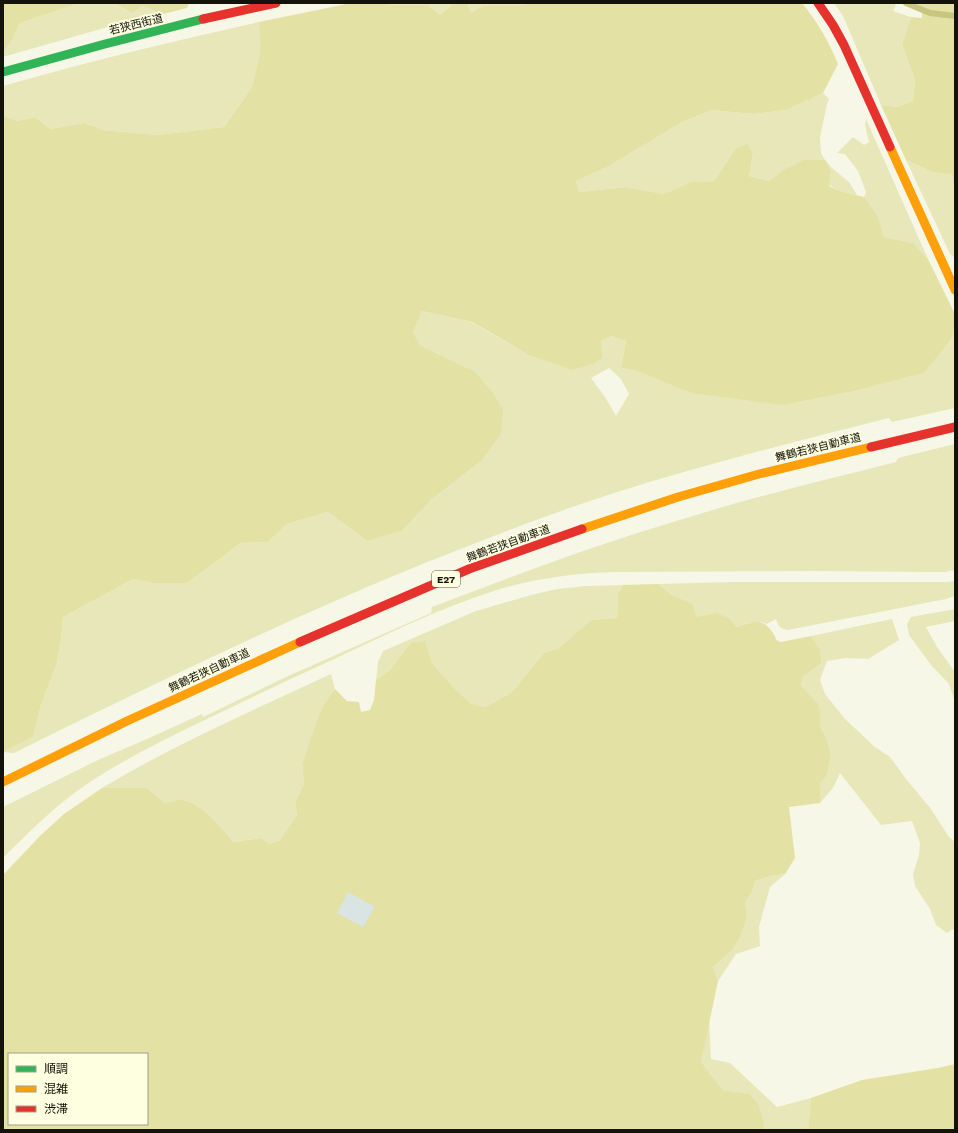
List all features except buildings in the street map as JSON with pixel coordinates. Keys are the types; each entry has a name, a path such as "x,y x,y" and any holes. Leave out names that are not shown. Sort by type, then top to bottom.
{"main road":[{"name":"若狭西街道","path":"3,72 132,37 276,3"},
{"path":"818,3 844,45 955,290"},
{"name":"舞鶴若狭自動車道","path":"3,782 127,721 293,644 469,569 556,538 678,498 759,474 912,436 955,427"}],"green space":[{"path":"80,3 113,3 133,13 142,6 163,14 108,27 3,57 3,52 12,41 20,23"},
{"path":"387,3 454,3 440,15"},
{"path":"467,3 529,3 515,6 483,6 471,12"},
{"path":"834,3 893,3 896,5 893,11 911,17 902,44 915,80 913,100 898,107 881,105 843,16"},
{"path":"259,22 260,52 252,87 224,127 157,135 103,130 84,123 50,129 35,117 17,121 3,115 3,86 130,52"},
{"path":"823,93 829,99 820,137 821,153 832,168 849,182 857,195 840,191 829,185 831,172 782,171 769,181 749,176 753,154 735,149 714,181 691,182 664,194 626,187 579,192 576,181 607,167 681,123 711,110 753,114 787,110"},
{"path":"866,119 928,259 913,243 884,237 878,216 864,197 866,192 858,171 845,154 837,153 853,137 864,145 869,142 865,125"},
{"path":"906,160 932,172 952,173 955,194 955,258 950,254"},
{"path":"422,311 471,322 527,354 601,341 611,336 626,341 621,368 784,405 855,391 924,373 951,340 955,325 955,408 892,422 889,418 736,458 660,479 544,517 425,563 321,607 166,678 14,753 3,752 33,737 41,705 57,663 63,617 133,579 153,583 187,583 240,543 268,542 287,524 328,512 367,541 402,531 431,500 481,461 474,371 421,346 413,333","holes":["609,368 621,379 629,394 616,416 605,397 591,378"]},
{"path":"955,444 955,570 945,572 616,572 572,575 543,579 500,589 454,605 408,624 237,704 131,757 77,791 39,823 3,858 3,807 100,759 202,714 203,717 288,676 431,613 432,607 557,560 651,529 762,496 896,462 898,458"},
{"path":"955,581 955,596 946,599 788,630 780,627 776,619 767,624 756,622 737,627 730,619 697,617 693,604 672,595 658,584 733,582"},
{"path":"623,585 618,594 617,618 591,620 559,648 544,653 511,693 485,707 470,703 455,689 433,664 425,641 411,642 390,670 376,680 378,662 383,651 476,611 557,589 586,586"},
{"path":"955,609 955,621 926,627 937,647 955,672 955,702 949,684 931,665 909,635 907,624 911,617"},
{"path":"892,619 899,640 868,659 845,658 827,661 820,680 825,694 845,719 875,747 890,757 931,809 949,837 955,842 955,928 947,933 936,925 930,909 915,886 913,874 919,855 920,843 912,821 881,825 840,773 833,788 820,803 820,784 827,775 831,755 827,740 820,726 820,713 801,686 803,676 820,649 811,636"},
{"path":"331,674 335,689 324,704 302,764 304,784 295,802 297,815 280,840 270,844 261,838 233,842 211,817 198,806 190,802 176,800 165,803 147,788 102,788 186,742"},
{"path":"785,874 770,887 759,927 760,946 736,954 718,981 713,967 732,950 747,915 745,902 752,892 755,881 770,876"},
{"path":"709,1018 711,1059 730,1063 777,1107 811,1098 808,1130 762,1130 765,1126 759,1105 750,1094 723,1090 701,1062"}],"shaded area":[{"path":"3,3 80,3 20,23 12,41 3,52"},
{"path":"113,3 189,3 187,8 163,14 142,6 133,13"},
{"path":"351,3 427,5 440,15 454,3 467,3 471,12 483,6 515,6 530,3 802,3 822,32 838,64 823,93 787,110 753,114 711,110 681,123 607,167 576,181 579,192 626,187 664,194 691,182 714,181 735,149 748,144 753,154 749,176 769,181 782,171 804,160 825,160 831,172 829,186 840,191 864,197 878,216 884,237 913,243 928,259 955,314 955,325 951,340 924,373 855,391 784,405 691,393 638,371 621,368 626,341 611,336 601,341 602,358 592,364 572,370 527,354 472,322 422,311 413,333 421,346 474,371 493,393 503,410 501,434 481,461 431,500 402,531 367,541 328,512 287,524 268,542 240,543 187,583 153,583 133,579 63,617 57,663 41,705 33,737 3,752 3,115 17,121 35,117 50,129 84,123 103,130 157,135 224,127 252,87 260,52 259,22"},
{"path":"916,3 955,3 955,194 952,174 932,172 906,160 881,105 898,107 913,100 915,80 902,44 911,17 922,18 922,7"},
{"path":"658,584 672,595 693,604 697,617 717,613 730,619 737,627 755,622 763,623 767,625 774,634 776,640 781,642 811,636 820,649 821,663 803,676 801,686 818,704 820,726 827,740 831,755 827,775 820,784 820,803 789,807 795,858 785,874 770,876 755,881 752,892 745,902 747,915 742,932 732,950 713,967 718,981 701,1062 723,1090 750,1094 759,1105 765,1126 762,1130 3,1130 3,875 41,835 64,814 102,788 147,788 165,803 183,800 198,806 211,817 233,842 261,838 270,844 280,840 297,815 295,802 304,784 302,764 324,704 335,689 347,701 359,702 361,712 370,710 374,700 376,680 390,670 411,642 425,641 433,664 455,689 470,703 485,707 511,693 544,653 559,648 591,620 617,618 618,594 623,585"},
{"path":"955,1064 955,1130 808,1130 811,1098 862,1080"}],"waterway":[{"path":"906,3 930,13 955,16"}],"traffic: fast":[{"path":"3,72 203,19"}],"traffic: slow":[{"path":"890,147 955,290"},
{"path":"582,529 678,497 759,474 871,447"},
{"path":"3,782 127,721 300,642"}],"traffic: jam":[{"path":"203,19 276,3"},
{"path":"818,3 844,45 890,147"},
{"path":"871,447 955,427"},
{"path":"300,642 469,569 582,529"}]}
